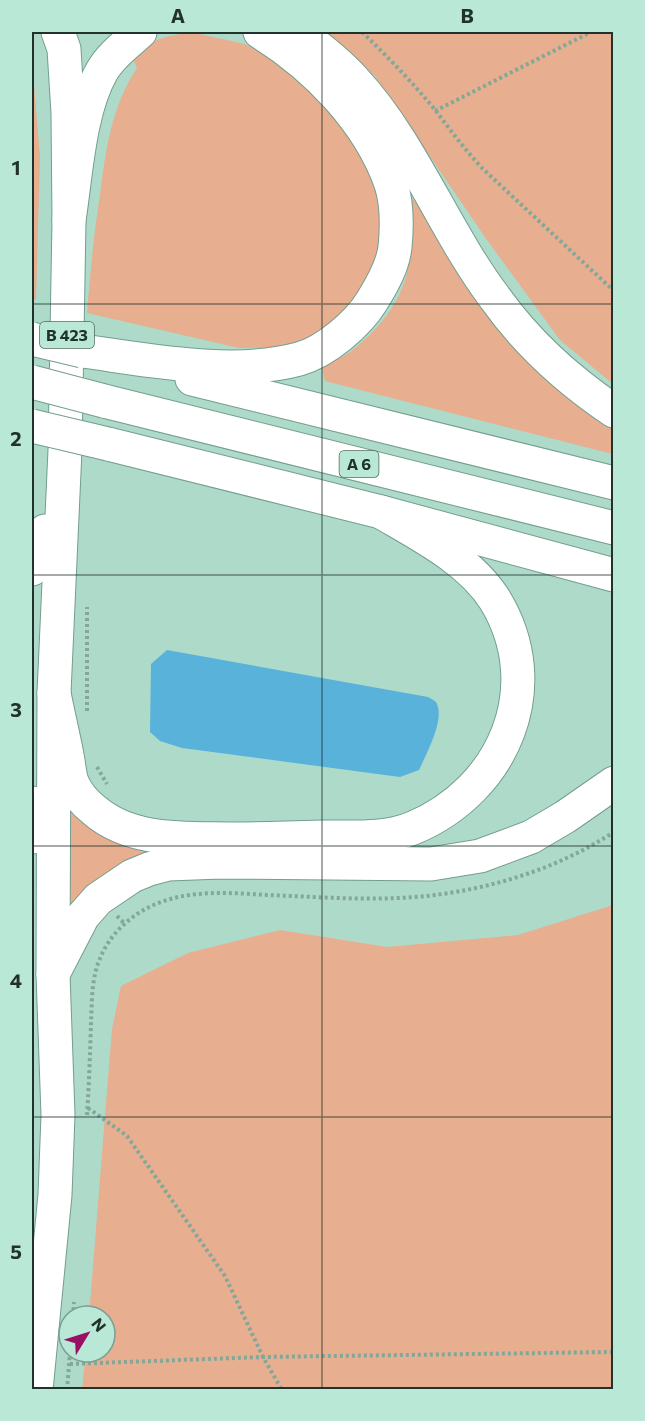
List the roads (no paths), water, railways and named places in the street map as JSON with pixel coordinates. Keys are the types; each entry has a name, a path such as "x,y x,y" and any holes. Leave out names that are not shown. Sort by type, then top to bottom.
{"main road":[{"name":"B 423","path":"41,32 57,225 65,450 54,693 53,974"},
{"name":"B 423","path":"57,225 66,92 64,49 58,32"},
{"path":"32,894 57,225 89,102 106,65 140,32"},
{"path":"115,358 216,367 265,365 301,358 339,338 364,314 384,283 395,249 396,215 391,185 373,147 350,112 317,75 283,46 260,32"},
{"path":"297,32 327,53 377,107 494,298 542,354 588,393 614,411"},
{"name":"A 6","path":"32,339 614,483"},
{"name":"A 6","path":"32,382 614,528"},
{"path":"32,426 381,512 614,575"},
{"path":"54,693 73,782 82,798 93,810 124,828 167,838 260,839 379,836 411,828 439,815 464,797 493,765 510,733 518,688 511,635 494,599 467,568 438,546 381,512"},
{"path":"32,569 40,552 45,531"},
{"path":"36,1389 55,1195 77,1114 53,974 83,916 98,899 132,876 168,864 221,862 431,864 480,856 531,837 614,783"},
{"path":"32,803 33,837"}],"water":[{"path":"167,650 428,697 436,702 439,717 437,727 419,770 400,777 182,748 160,741 150,732 151,664"}]}
